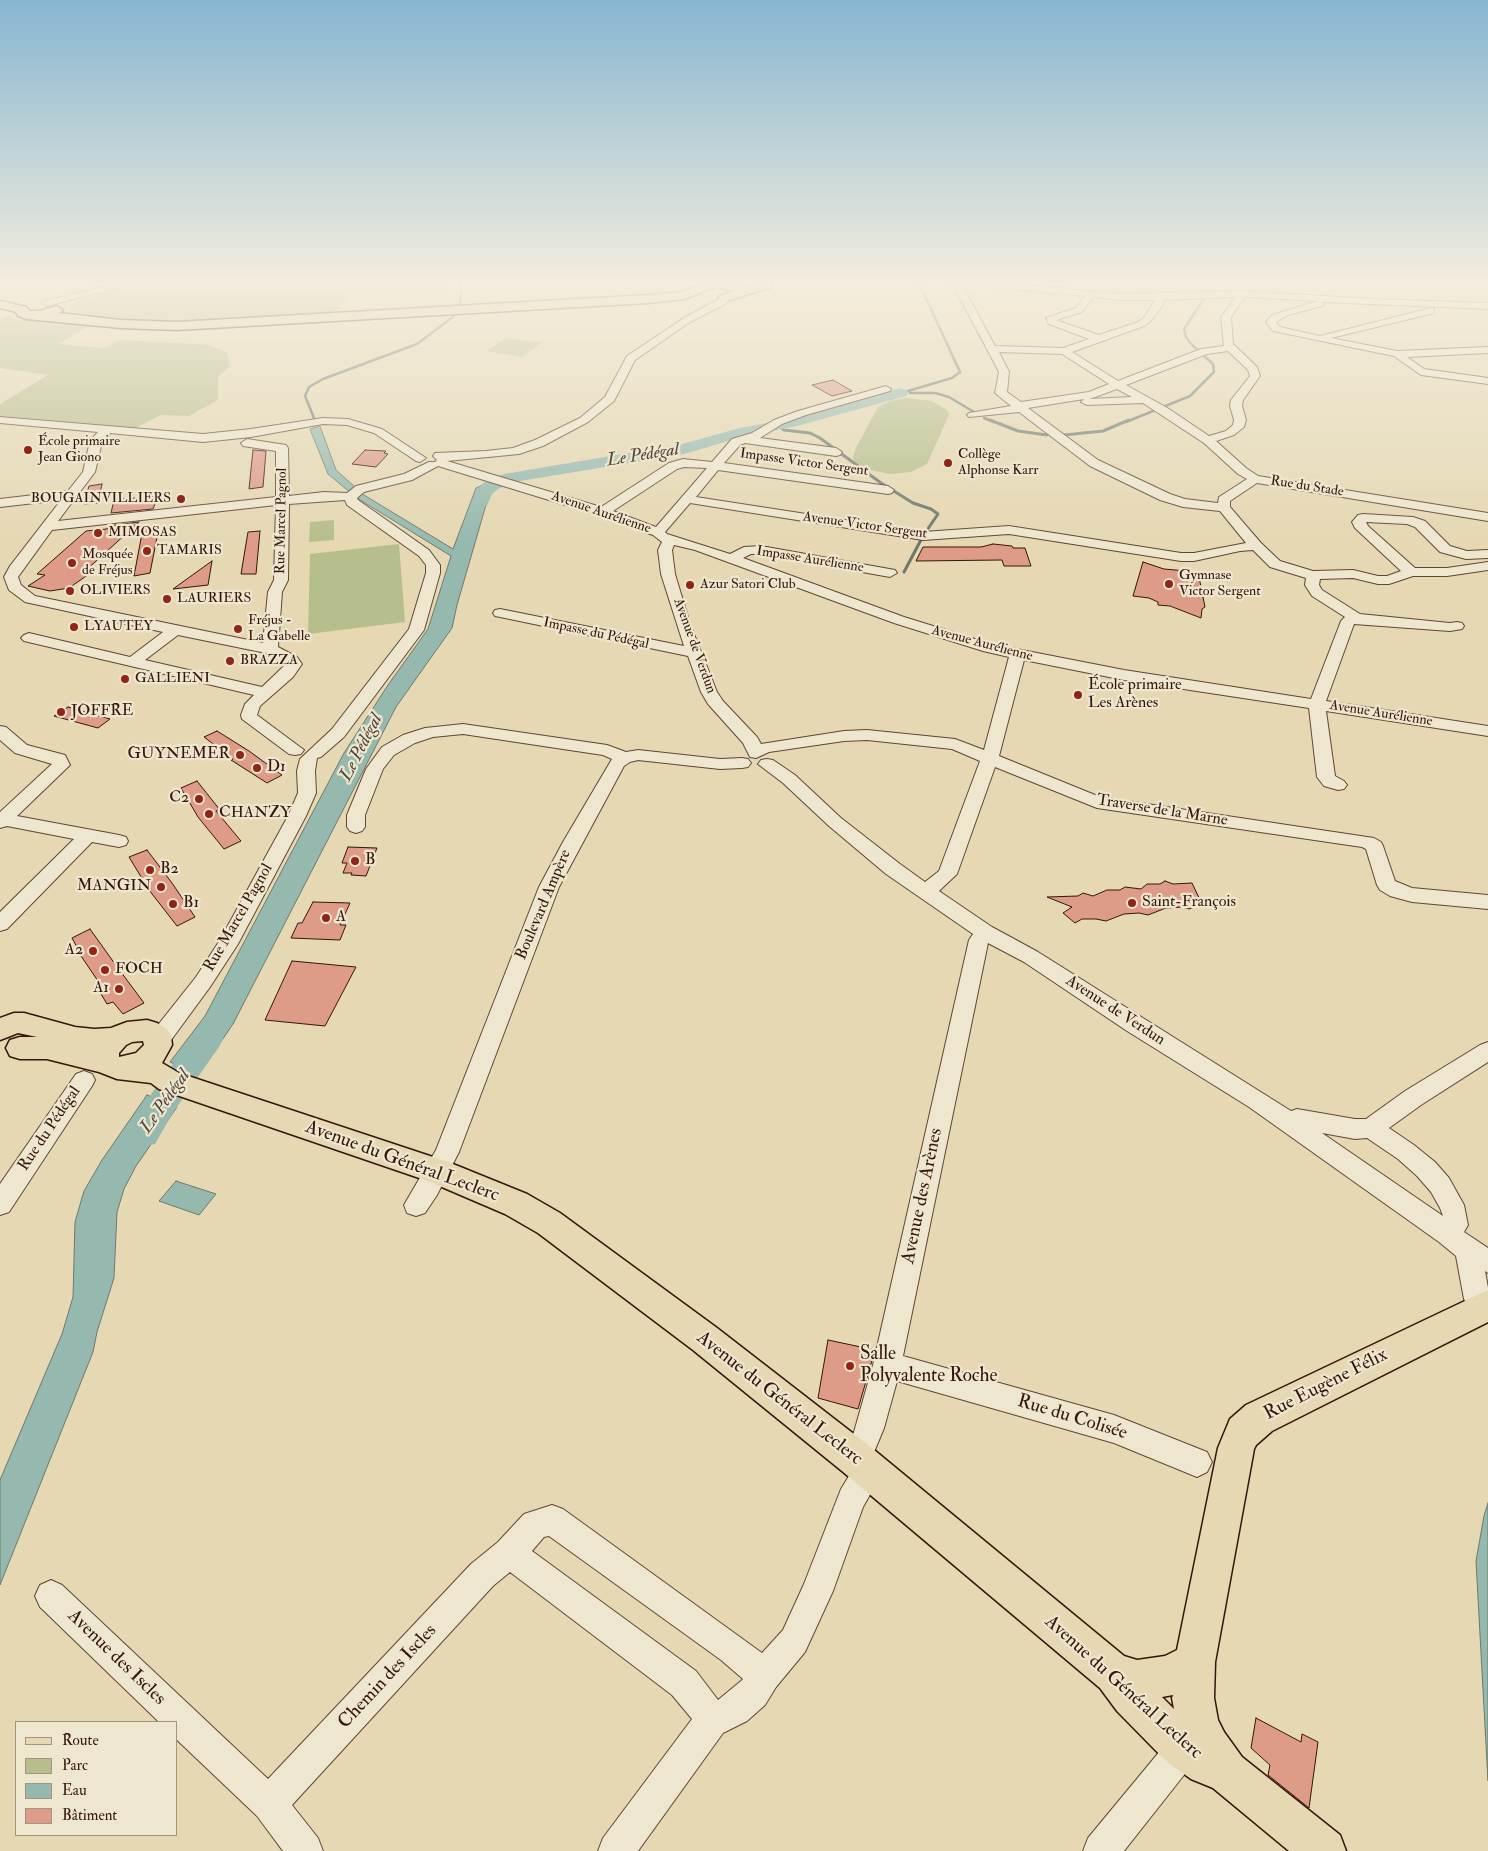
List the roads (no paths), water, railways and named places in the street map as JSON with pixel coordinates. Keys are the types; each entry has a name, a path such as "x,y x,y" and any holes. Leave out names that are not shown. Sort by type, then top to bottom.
{"main road":[{"name":"Avenue du Général Leclerc","path":"11,1033 47,1048 140,1055 169,1081 438,1171 516,1204 549,1223 705,1339 1125,1677 1132,1696 1181,1746 1206,1764 1227,1772 1324,1851"},
{"name":"Rue Eugène Félix","path":"1227,1772 1209,1747 1198,1724 1193,1698 1195,1662 1236,1448 1243,1432 1259,1418 1486,1307"},
{"path":"1125,1677 1170,1676 1195,1662"}],"street":[{"path":"0,420 203,438 251,433 323,421 348,422 378,431 419,461 438,462 515,451 540,443 584,420 610,399 626,369"},
{"path":"1003,369 1004,372 1001,393 1094,463 1165,497 1183,503 1224,508 1256,546 1275,564 1313,575 1353,574 1378,580 1389,580 1412,572 1447,572 1488,566"},
{"path":"1094,369 1165,411 1208,440 1242,471 1255,479"},
{"path":"1095,398 1118,384 1156,369"},
{"path":"1208,440 1230,433 1238,427 1240,420 1236,400 1255,376 1253,369"},
{"path":"1418,369 1421,372 1488,381"},
{"path":"664,543 687,499 736,442 773,424 802,413 886,389"},
{"path":"973,415 1095,398 1150,402"},
{"path":"107,430 96,441 89,472 16,566 11,577 14,587 30,599 174,631 270,649 292,660 294,664 287,674 250,709 250,719 305,754 338,733 416,630 433,573 433,565 424,553 352,502 348,494"},
{"path":"753,435 836,452"},
{"name":"Rue Marcel Pagnol","path":"247,443 282,448 281,580 275,592 270,649"},
{"path":"48,526 348,494 408,474 419,461"},
{"path":"379,483 408,477 438,462"},
{"name":"Avenue Aurélienne","path":"438,462 603,512 664,543 699,547 899,620 988,648 1124,675 1488,730"},
{"name":"Impasse Victor Sergent","path":"603,512 673,466 696,463 888,490"},
{"name":"Rue du Stade","path":"1224,508 1224,500 1228,496 1255,479 1488,517"},
{"path":"0,503 70,495"},
{"name":"Avenue Victor Sergent","path":"687,499 923,536 998,530 1187,557 1256,546"},
{"path":"1412,572 1362,528 1359,522 1363,518 1408,520 1420,524 1445,549 1466,555 1488,554"},
{"name":"Avenue de Verdun","path":"664,543 668,574 693,652 709,692 716,704 751,741 755,760 789,779 835,822 893,869 985,932 1031,957 1135,1025 1258,1100 1478,1256 1477,1299 1486,1307"},
{"name":"Impasse Aurélienne","path":"732,558 749,550 761,550 890,573"},
{"path":"1313,575 1312,585 1317,593 1356,618"},
{"name":"Impasse du Pédégal","path":"500,613 675,650 693,652"},
{"path":"1338,785 1330,782 1326,776 1317,704 1348,621 1356,618 1450,627 1457,626"},
{"path":"134,661 174,631"},
{"path":"29,638 266,692"},
{"path":"926,891 947,874 990,758 1017,655"},
{"path":"356,827 356,815 375,769 388,751 409,739 431,732 463,729 607,750 624,758 647,755 720,764 755,760"},
{"path":"0,731 21,749 59,759 61,766 1,820"},
{"name":"Traverse de la Marne","path":"755,760 764,748 844,736 868,735 955,744 1097,802 1367,842 1374,846 1387,885 1397,891 1412,895 1488,902"},
{"name":"Rue Marcel Pagnol","path":"140,1055 203,982 228,944 297,816 307,792 305,754"},
{"name":"Boulevard Ampère","path":"416,1205 438,1171 447,1152 549,887 612,770 624,758"},
{"path":"1,820 119,841"},
{"path":"0,924 88,835"},
{"name":"Avenue des Arènes","path":"711,1721 735,1709 753,1693 764,1676 794,1641 817,1591 851,1499 862,1464 866,1440 887,1365 974,962 979,940 985,932"},
{"path":"1288,1122 1297,1119 1355,1129 1371,1128 1488,1051"},
{"name":"Rue du Pédégal","path":"0,1204 84,1080"},
{"path":"1371,1128 1406,1152 1426,1169 1440,1185 1452,1205 1455,1216 1455,1225 1448,1234"},
{"name":"Rue du Colisée","path":"887,1365 1114,1429 1197,1462"},
{"name":"Chemin des Iscles","path":"270,1804 482,1575 509,1553 536,1525 552,1520 732,1649 764,1676"},
{"path":"509,1553 684,1683 703,1706 711,1721 616,1851"},
{"name":"Avenue des Iscles","path":"51,1596 270,1804 305,1851"},
{"path":"1101,1851 1172,1763 1181,1746"}],"water":[{"path":"320,426 336,470 364,495 453,549 476,488 489,482 498,485 490,491 452,628 396,707 233,1024 199,1074 170,1062 205,1016 344,753 388,685 428,629 451,556 357,498 328,474 310,429"},
{"path":"147,1095 177,1107 136,1166 124,1189 117,1212 114,1278 97,1332 93,1352 0,1585 0,1480 62,1334 73,1297 75,1222 84,1191 102,1160"},
{"path":"176,1181 216,1194 199,1215 159,1201"},
{"path":"1488,1503 1488,1781 1476,1561"}],"waterway":[{"path":"314,418 305,396 309,387 323,379 349,369"},
{"name":"Le Pédégal","path":"901,393 952,378 960,372 959,369"},
{"path":"1126,422 1190,396 1214,372 1214,369"},
{"name":"Le Pédégal","path":"481,502 484,492 492,485 510,478 684,449 740,433 791,423 901,393"},
{"path":"910,393 935,393 949,397 974,412"},
{"path":"984,418 994,422"},
{"path":"990,420 1018,431 1047,435"},
{"path":"1064,435 1103,431 1129,420"},
{"path":"779,426 784,430 810,433 820,438 881,483 913,503 931,509 938,514 923,536 904,572"},
{"name":"Le Pédégal","path":"144,1134 163,1102 208,1039"}],"place":[{"name":"École primaire Jean Giono","path":"28,450"},
{"name":"Collège Alphonse Karr","path":"948,463"},
{"name":"BOUGAINVILLIERS","path":"181,499"},
{"name":"MIMOSAS","path":"98,533"},
{"name":"TAMARIS","path":"147,551"},
{"name":"Mosquée de Fréjus","path":"72,563"},
{"name":"Gymnase Victor Sergent","path":"1169,584"},
{"name":"Azur Satori Club","path":"690,585"},
{"name":"OLIVIERS","path":"70,591"},
{"name":"LAURIERS","path":"167,599"},
{"name":"LYAUTEY","path":"74,627"},
{"name":"Fréjus - La Gabelle","path":"238,629"},
{"name":"BRAZZA","path":"230,661"},
{"name":"GALLIENI","path":"125,679"},
{"name":"École primaire Les Arènes","path":"1078,695"},
{"name":"JOFFRE","path":"61,712"},
{"name":"GUYNEMER","path":"240,755"},
{"name":"D1","path":"257,768"},
{"name":"C2","path":"199,799"},
{"name":"CHANZY","path":"209,814"},
{"name":"B","path":"355,861"},
{"name":"B2","path":"150,870"},
{"name":"MANGIN","path":"161,887"},
{"name":"Saint-François","path":"1132,903"},
{"name":"B1","path":"173,904"},
{"name":"A","path":"326,918"},
{"name":"A2","path":"93,951"},
{"name":"FOCH","path":"105,970"},
{"name":"A1","path":"119,989"},
{"name":"Salle Polyvalente Roche","path":"850,1366"}]}
